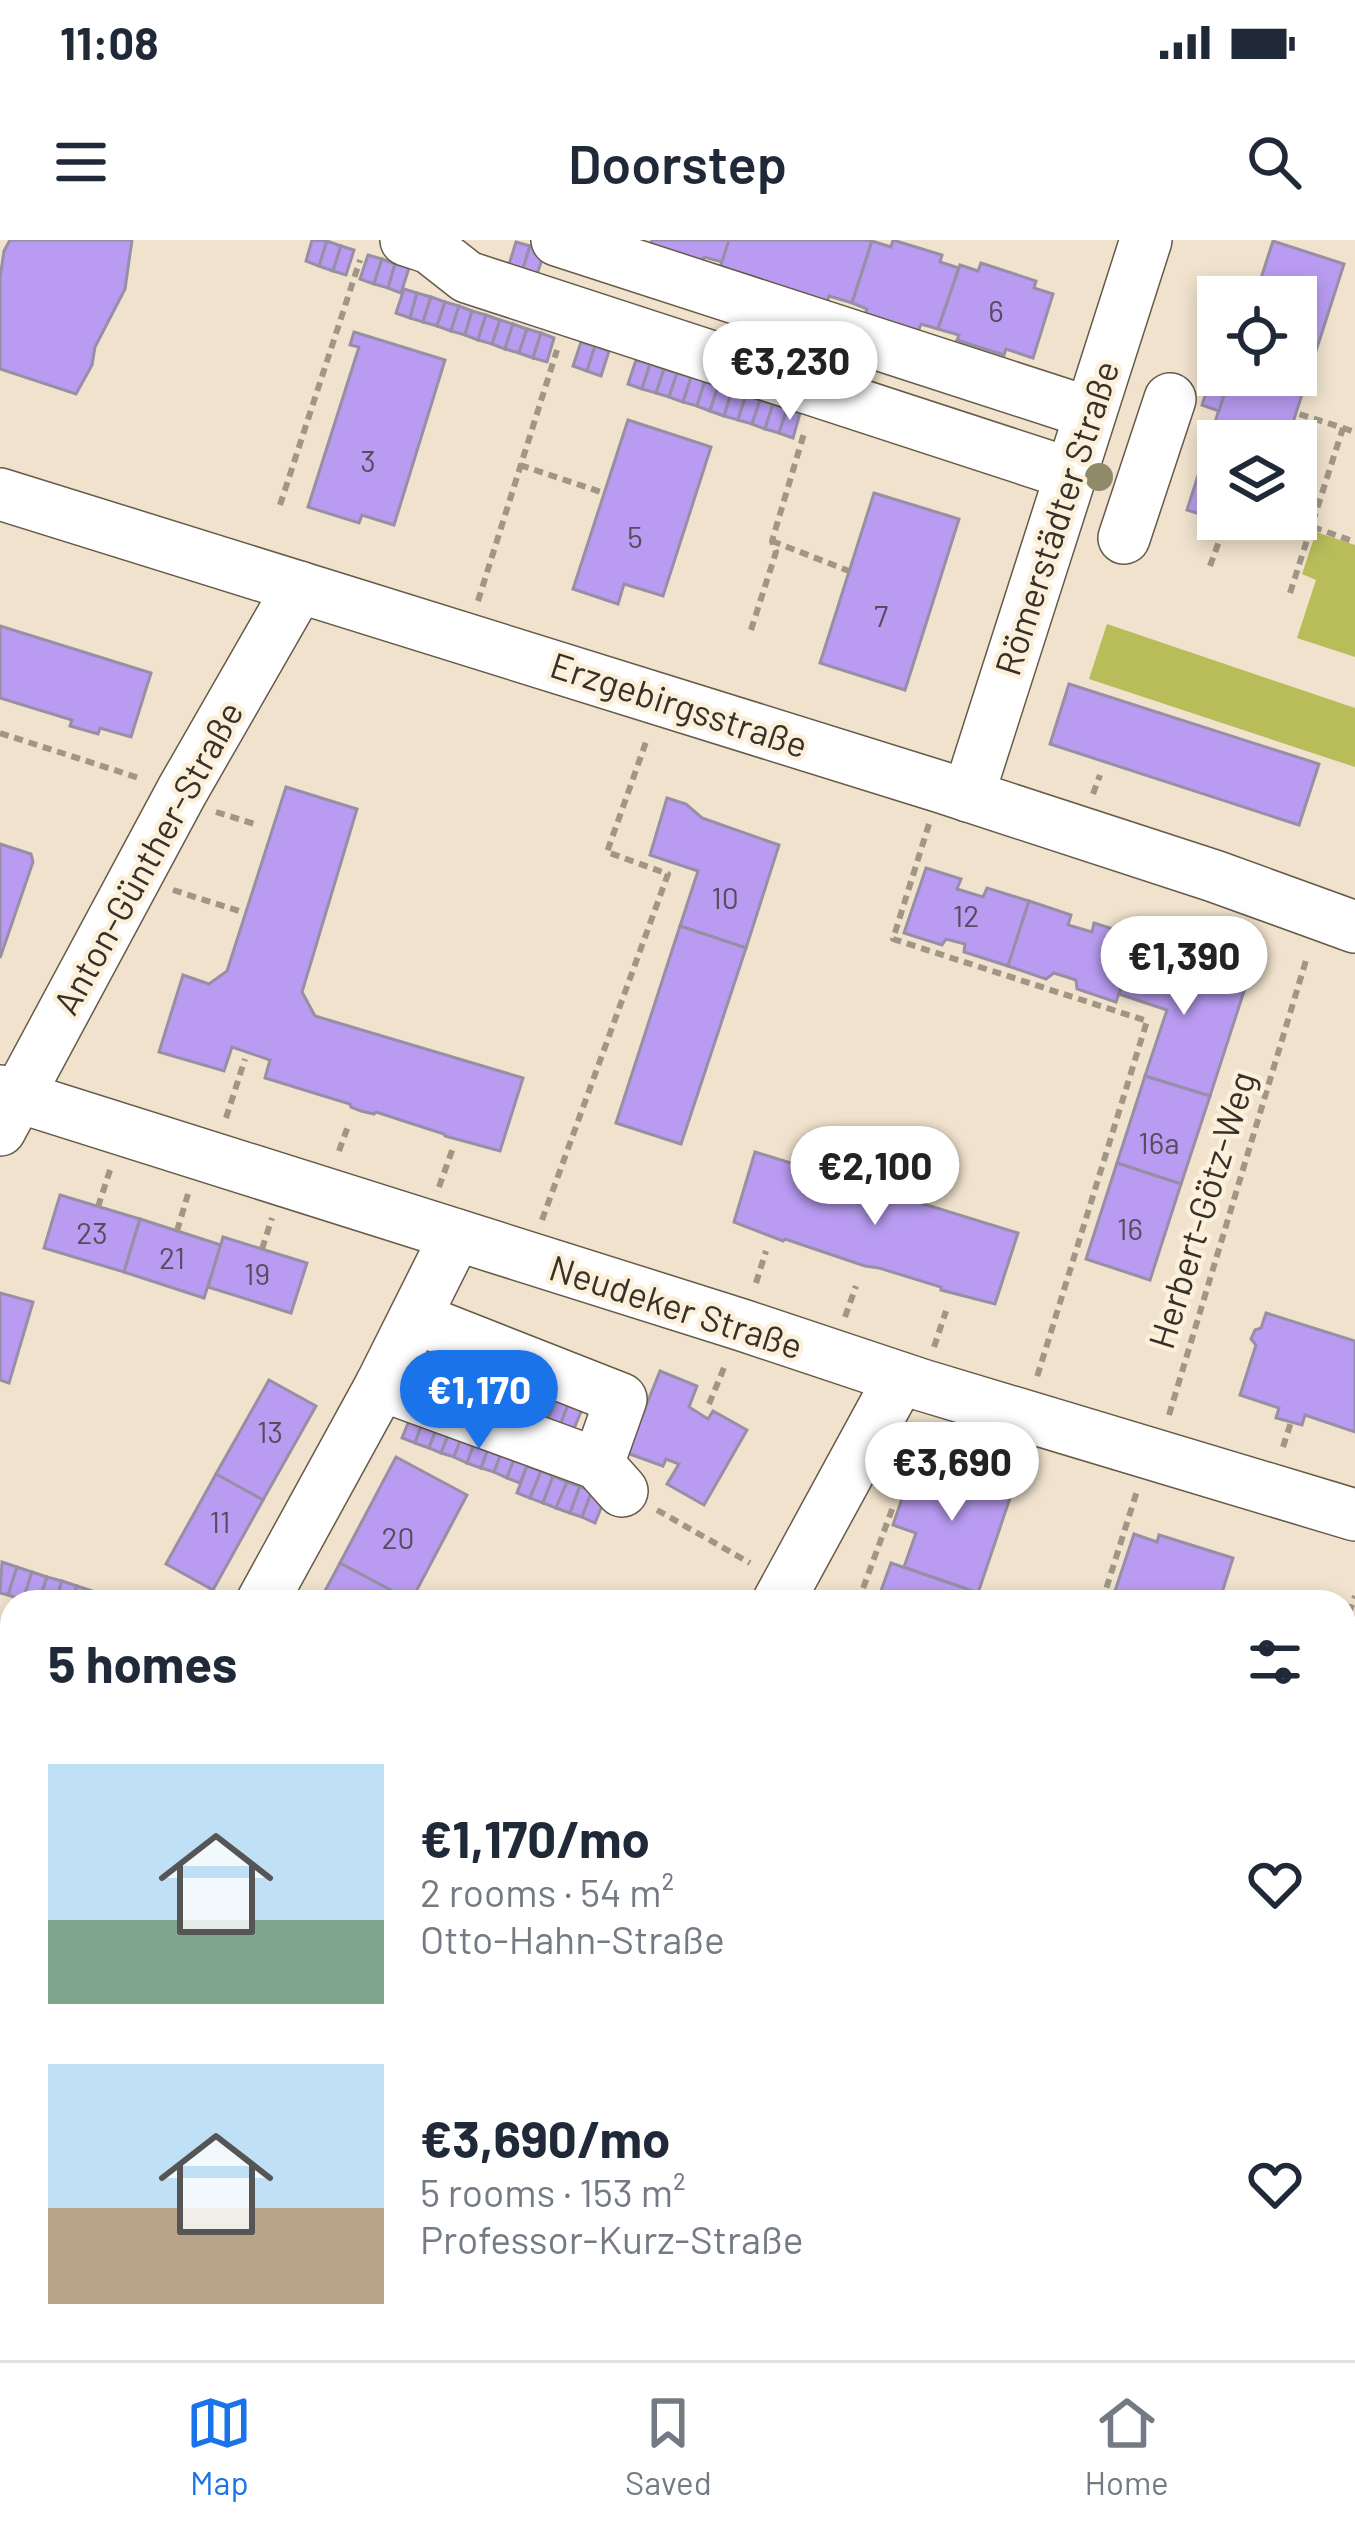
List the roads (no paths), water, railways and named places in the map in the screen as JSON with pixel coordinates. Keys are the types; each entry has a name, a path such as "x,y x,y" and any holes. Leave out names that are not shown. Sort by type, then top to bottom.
{"street":[{"path":"556,240 1090,413"},
{"name":"Römerstädter Straße","path":"955,792 1071,474 1146,240"},
{"path":"383,250 430,248 474,259 1071,474"},
{"path":"1124,538 1170,399"},
{"name":"Erzgebirgsstraße","path":"0,494 955,792 1338,920"},
{"name":"Anton-Günther-Straße","path":"6,1106 299,586"},
{"name":"Neudeker Straße","path":"6,1106 214,1159 900,1378 1355,1515"},
{"path":"269,1590 456,1235"},
{"path":"381,1384 610,1477 621,1400 415,1318"},
{"path":"785,1590 900,1378"}]}
